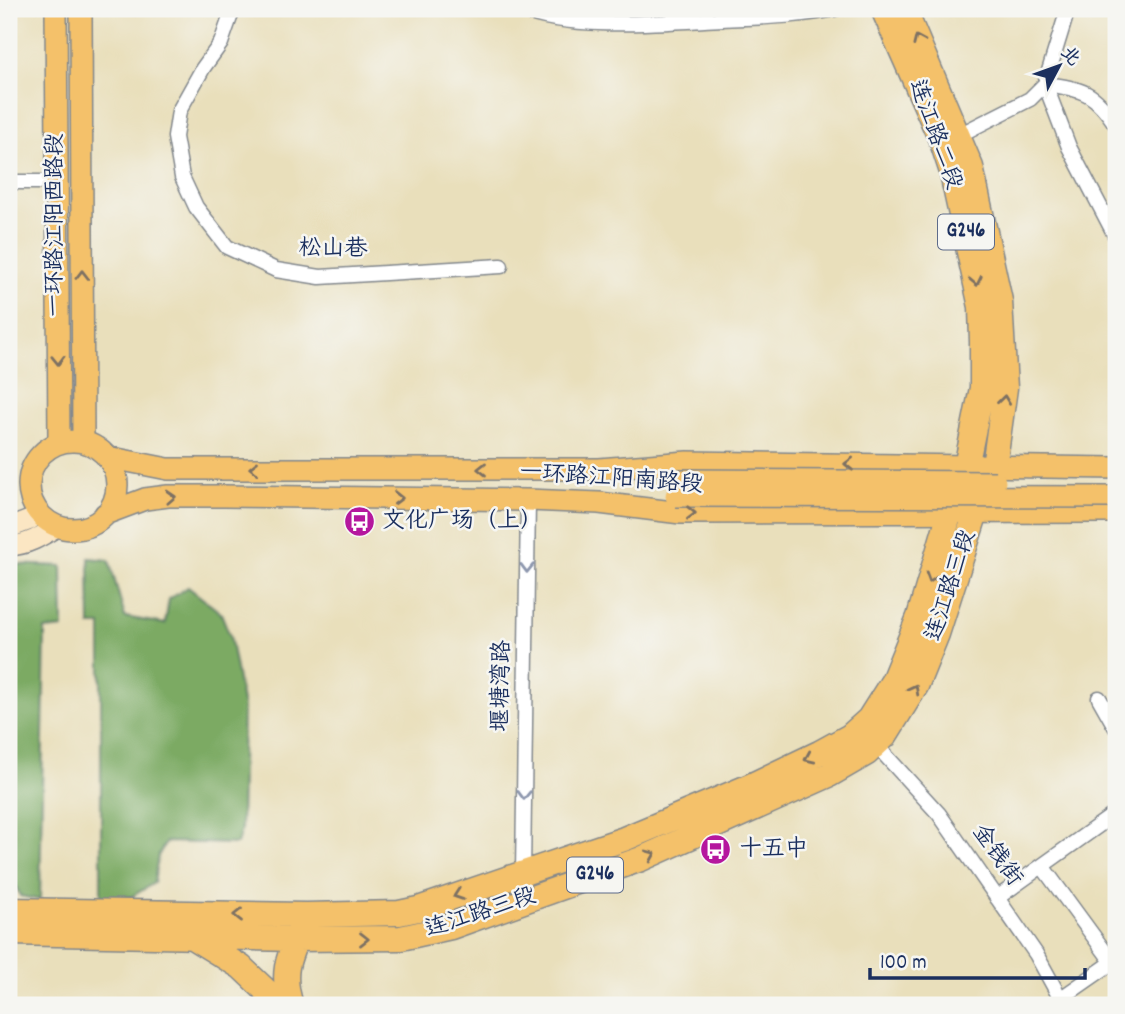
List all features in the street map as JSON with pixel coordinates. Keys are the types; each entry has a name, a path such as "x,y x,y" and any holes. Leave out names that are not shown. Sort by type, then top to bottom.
{"highway":[{"name":"连江路二段","path":"883,9 942,142 951,169 981,307 982,388 967,467 950,512"},
{"name":"连江路二段","path":"904,9 971,167 1001,313 1005,388 994,467 976,512"},
{"name":"连江路三段","path":"9,910 306,915 399,913 418,909 624,839 750,786 850,736 869,719 893,681 906,652 950,512"},
{"name":"连江路三段","path":"9,933 401,939 451,927 641,859 829,775 867,753 885,736 926,662 976,512"},
{"path":"290,1005 285,968 306,915"},
{"path":"192,936 241,967 281,1005"}],"main road":[{"name":"一环路江阳西路段","path":"56,9 59,442"},
{"name":"一环路江阳西路段","path":"81,9 83,442"},
{"path":"59,442 83,442 96,447 107,457 113,467 116,492 106,514 89,526 58,526 39,513 32,502 29,490 32,466 39,456 59,442"},
{"name":"一环路江阳南路段","path":"107,457 168,469 599,469 687,462 1116,468"},
{"path":"893,466 904,472 911,491 906,506 899,513"},
{"path":"1084,468 1071,478 1068,494 1072,503 1087,512"},
{"path":"599,469 677,488 1116,497"},
{"path":"599,503 677,488 1116,483"},
{"name":"一环路江阳南路段","path":"106,514 145,499 168,496 528,500 599,503 681,513 1116,512"}],"street":[{"name":"松山巷","path":"233,9 221,43 179,111 175,137 182,177 196,207 227,247 276,270 320,277 501,265"},
{"path":"519,9 569,22 802,15 835,9"},
{"path":"959,135 1030,99 1045,84 1068,9"},
{"path":"1045,84 1078,88 1102,104 1116,125"},
{"path":"1045,84 1069,147 1116,237"},
{"path":"9,181 57,182"},
{"name":"堰塘湾路","path":"523,874 528,500"},
{"path":"9,527 30,520 39,513"},
{"path":"9,546 22,545 58,526"},
{"path":"1099,698 1116,728"},
{"name":"金钱街","path":"876,745 939,814 1036,954 1062,1002"},
{"path":"997,898 1116,813"},
{"path":"1042,866 1115,963 1062,1002"}],"green space":[{"path":"89,558 109,560 125,617 165,624 169,599 188,587 221,613 230,636 243,707 241,830 237,844 166,842 158,856 154,883 131,897 101,900 101,625 90,625"},
{"path":"9,564 62,566 63,628 45,630 40,900 20,896 9,869"}],"place":[{"name":"文化广场（上）","path":"359,522"},
{"name":"十五中","path":"716,850"}]}
